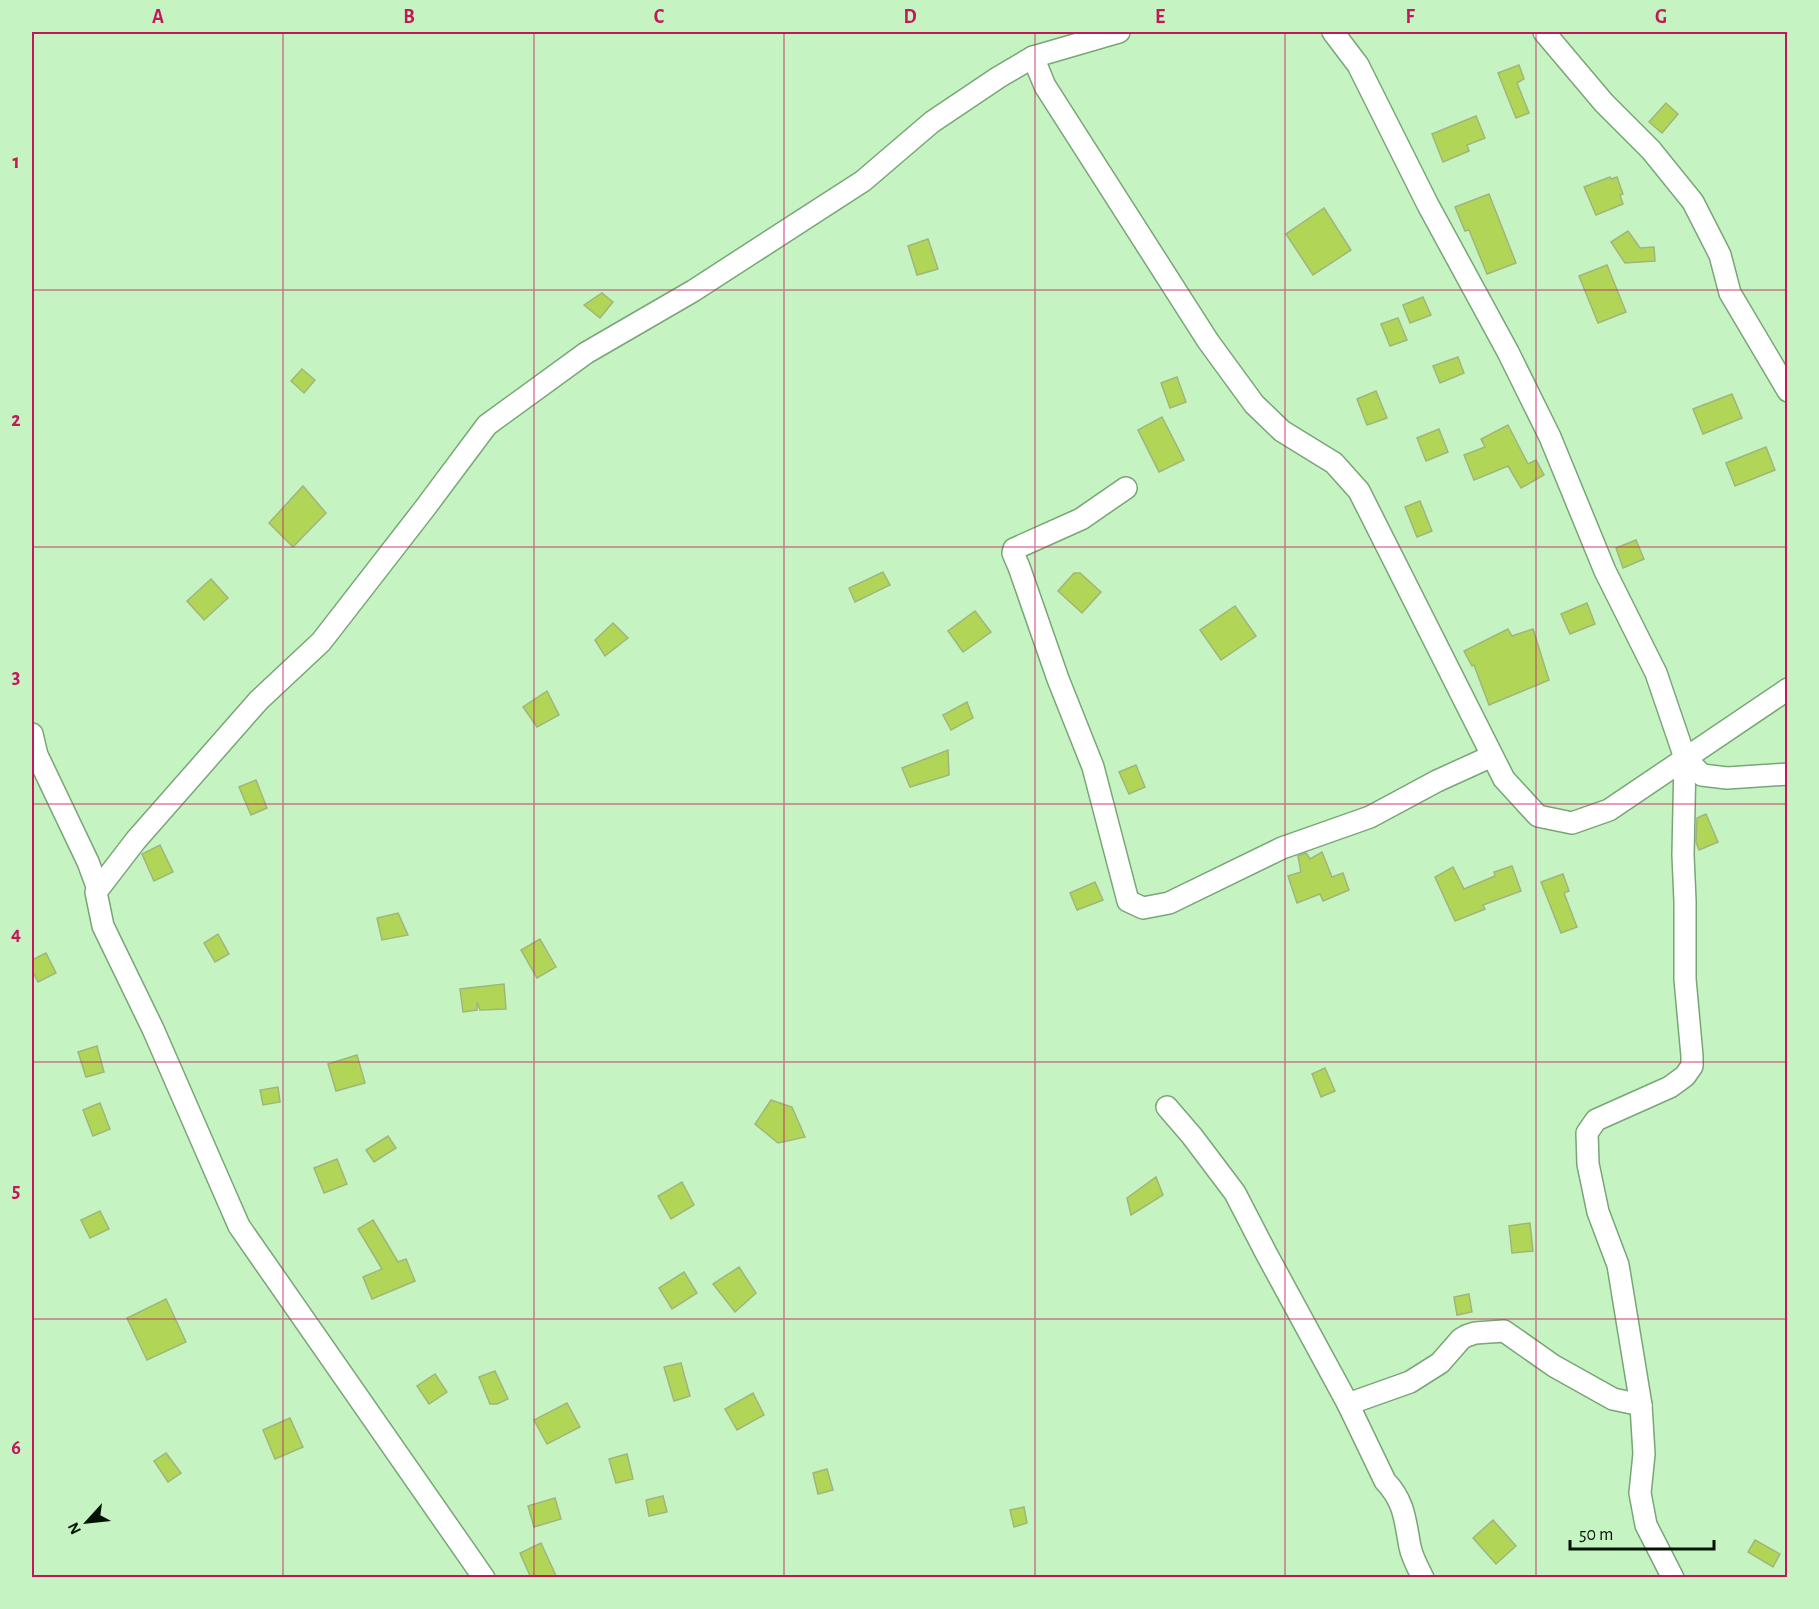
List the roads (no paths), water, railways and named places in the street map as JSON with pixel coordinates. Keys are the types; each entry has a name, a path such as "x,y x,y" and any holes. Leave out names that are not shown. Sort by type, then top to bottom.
{"street":[{"path":"484,1578 239,1226 153,1029 103,926 96,892 136,840 259,700 321,642 487,425 586,353 693,291 863,181 932,122 999,77 1033,57 1119,32"},
{"path":"1332,32 1358,65 1428,205 1508,352 1550,437 1605,571 1656,673 1685,758 1684,979 1692,1066 1685,1076 1670,1087 1596,1120 1587,1133 1588,1164 1598,1212 1618,1265 1641,1405 1644,1454 1640,1493 1646,1525 1673,1578"},
{"path":"1544,32 1604,103 1651,150 1693,202 1720,255 1730,293 1788,391"},
{"path":"1033,57 1045,86 1208,341 1254,404 1282,430 1334,463 1359,491 1504,779 1538,816 1572,823 1609,810 1788,689"},
{"path":"1126,488 1081,519 1014,549 1012,553 1093,767 1128,901 1143,908 1168,903 1282,848 1371,817 1492,756"},
{"path":"32,734 37,754 88,862 98,889"},
{"path":"1685,758 1702,776 1727,778 1788,774"},
{"path":"1167,1107 1235,1193 1348,1404 1385,1481 1399,1500 1408,1528 1410,1549 1423,1578"},
{"path":"1348,1404 1410,1382 1440,1363 1466,1336 1475,1333 1504,1331 1554,1366 1613,1399 1641,1405"}]}
